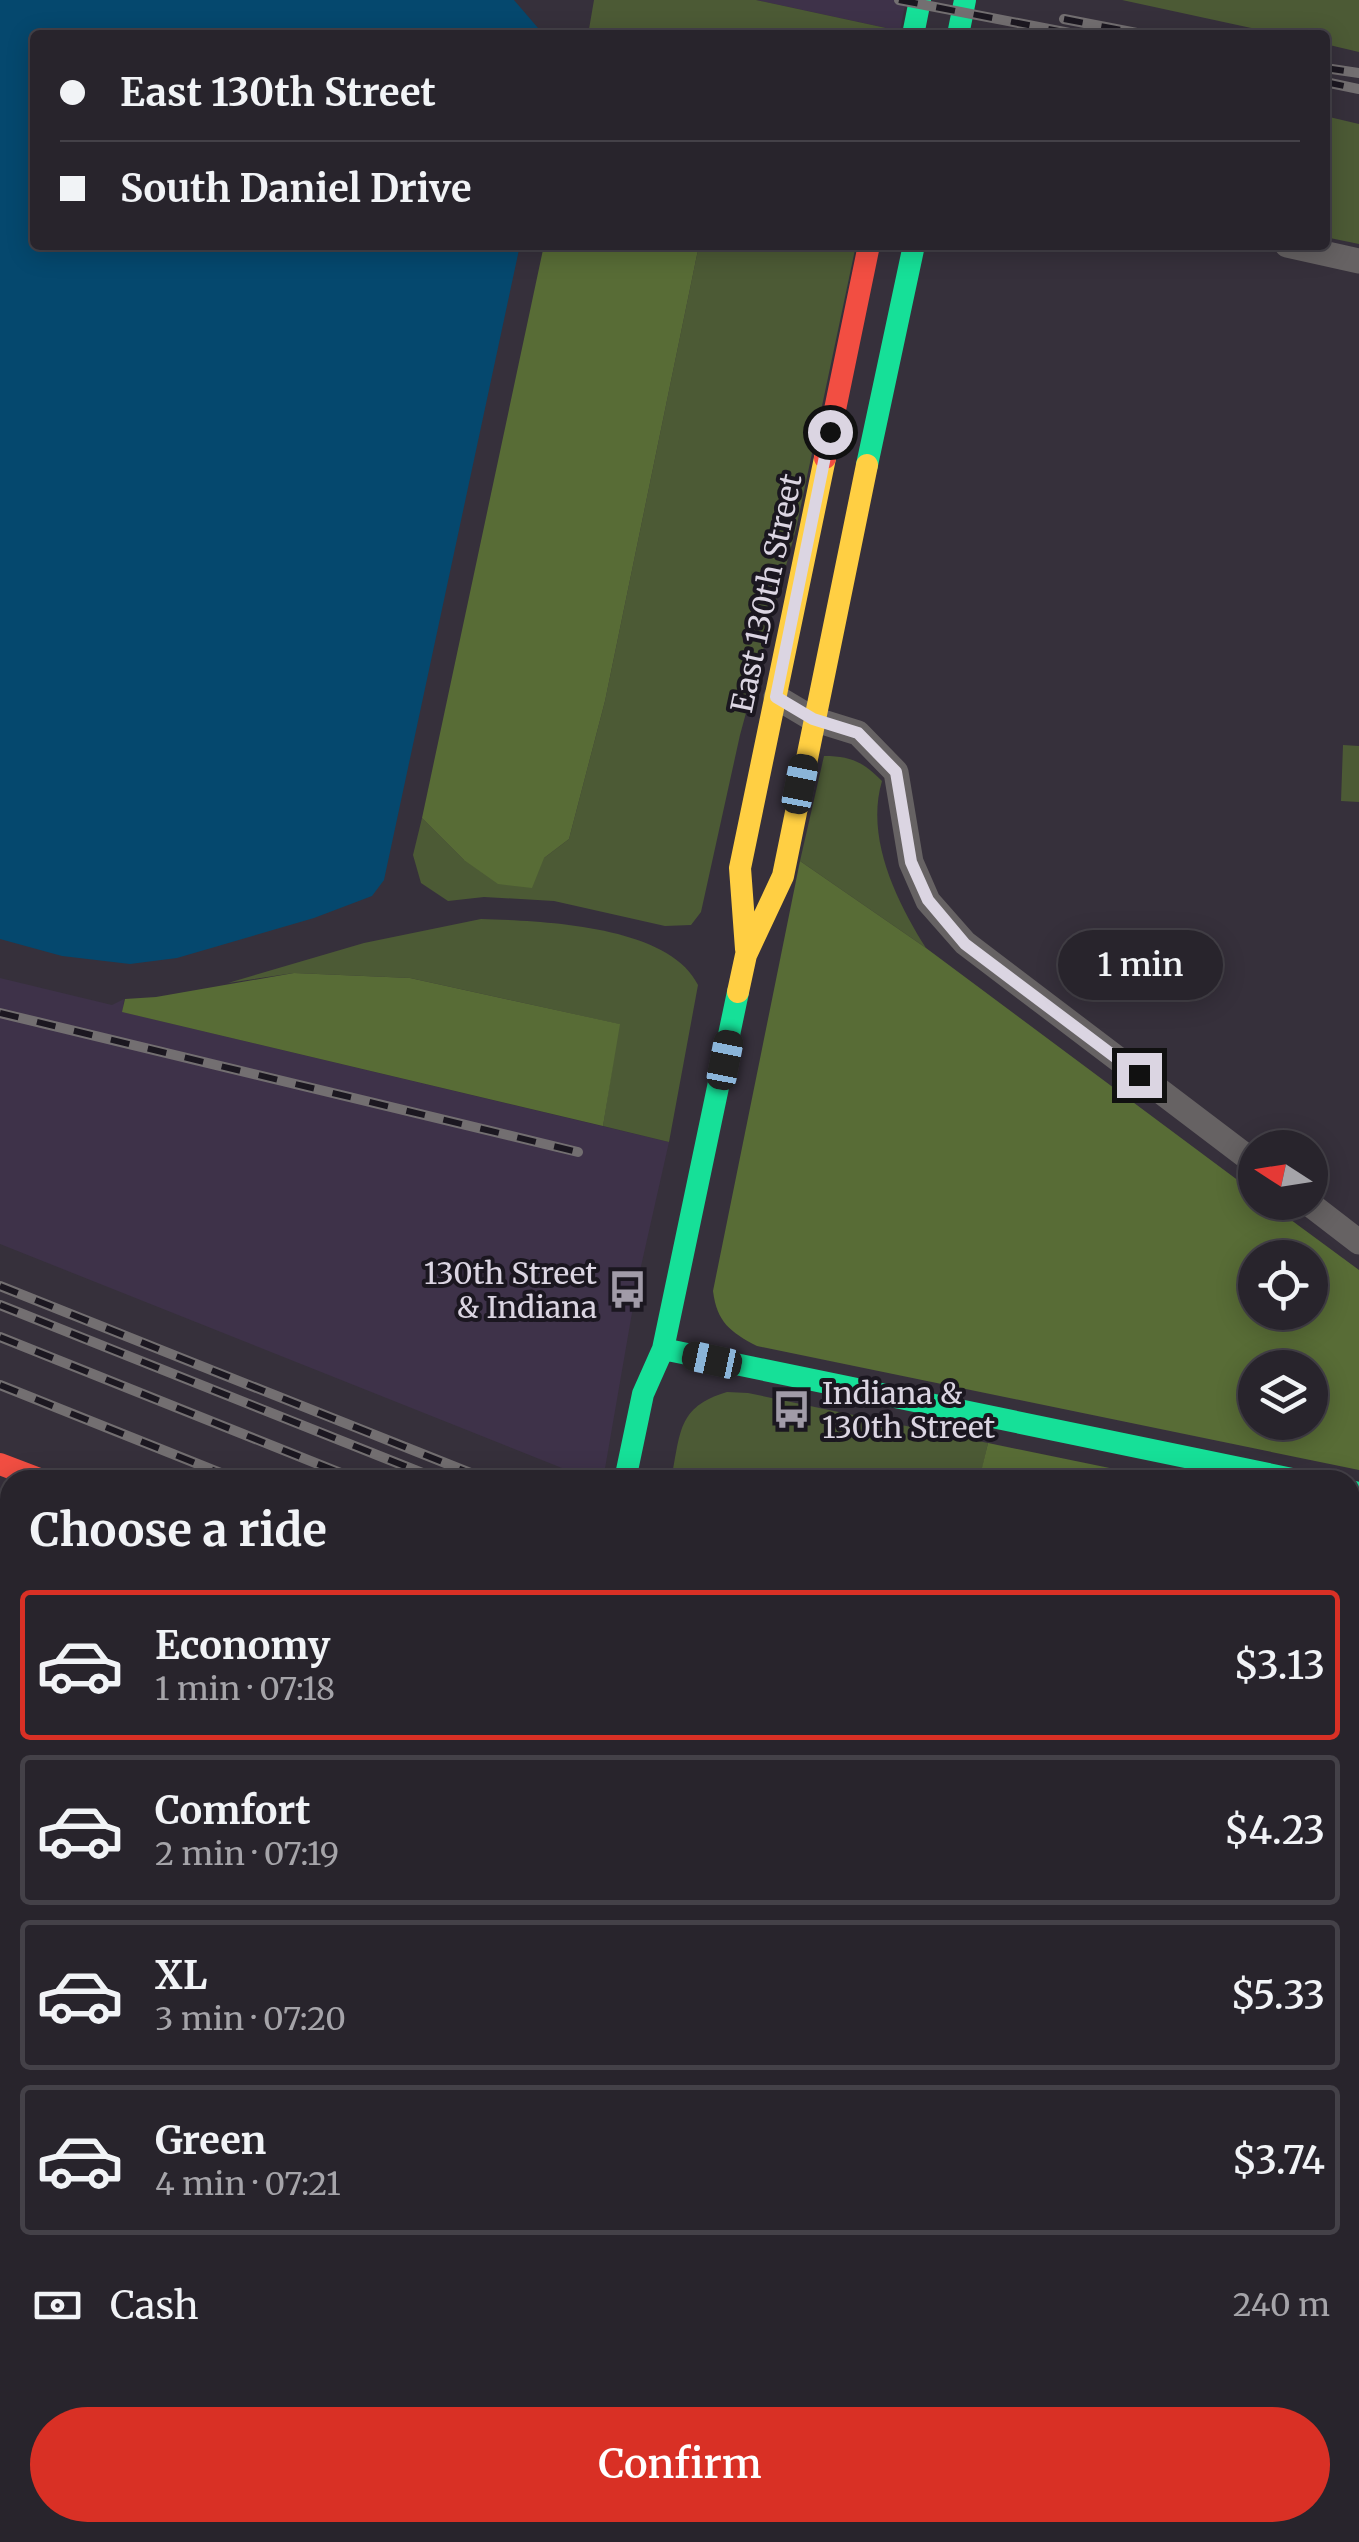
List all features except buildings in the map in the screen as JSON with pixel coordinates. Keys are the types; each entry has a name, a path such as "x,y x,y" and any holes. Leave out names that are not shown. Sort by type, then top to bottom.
{"main road":[{"path":"914,30 920,0"},
{"path":"959,30 965,0"},
{"name":"East 130th Street","path":"746,954 740,868 868,250"},
{"name":"East 130th Street","path":"627,1470 643,1394 663,1350 746,954 783,876 913,250"},
{"path":"663,1350 1247,1470"},
{"name":"East 130th Street","path":"650,1470 665,1400 663,1350"}],"street":[{"path":"1310,250 1359,261"},
{"path":"776,697 813,719 858,733 896,772 911,862 928,900 965,944 1238,1150"},
{"path":"1328,1218 1359,1242"}],"shaded area":[{"path":"756,0 906,0 900,30"},
{"path":"0,978 112,1005 124,999 123,1012 669,1142 637,1284 605,1470 567,1470 0,1244"}],"green space":[{"path":"594,0 756,0 895,30 589,30"},
{"path":"1122,0 1359,0 1359,52 1330,45 1330,30 1260,30"},
{"path":"1330,117 1359,124 1359,244 1330,238"},
{"path":"543,250 698,250 605,701 569,839 544,858 532,888 498,884 464,860 422,818"},
{"path":"698,250 855,250 796,529 740,735 701,912 691,925 665,926 554,901 484,897 448,901 421,883 413,855 422,818 464,860 544,858 569,839 605,701"},
{"path":"1343,745 1359,746 1359,802 1341,801"},
{"path":"824,756 856,761 882,781 878,803 881,847 904,911 926,948 800,861"},
{"path":"800,861 926,948 1238,1180 1238,1220 1291,1220 1318,1240 1238,1240 1238,1330 1328,1330 1328,1247 1359,1270 1359,1470 757,1346 726,1325 713,1291"},
{"path":"481,919 601,930 632,938 683,965 698,985 669,1142 603,1126 619,1024 410,978 294,973 228,983 364,943"},
{"path":"294,973 410,978 620,1024 603,1126 122,1012 125,999"},
{"path":"727,1392 748,1393 988,1443 982,1470 673,1470 684,1424 710,1398"},
{"path":"988,1443 1119,1470 981,1470"}],"water":[{"path":"0,0 514,0 540,30 30,30 30,250 519,250 384,880 372,896 314,918 177,958 130,964 62,956 0,939"}],"railway":[{"path":"899,0 1054,30"},
{"path":"1064,19 1121,30"},
{"path":"1330,69 1359,73"},
{"path":"1330,83 1359,89"},
{"path":"0,1013 578,1152"},
{"path":"0,1286 463,1470"},
{"path":"0,1305 415,1470"},
{"path":"0,1337 333,1470"},
{"path":"0,1385 213,1470"}],"traffic: fast":[{"path":"914,30 920,0"},
{"path":"959,30 965,0"},
{"path":"867,465 913,250"},
{"path":"627,1470 643,1394 663,1349 738,992"},
{"path":"663,1349 1249,1470"}],"traffic: slow":[{"path":"746,949 740,868 825,458"},
{"path":"738,992 746,955 783,876 867,465"}],"traffic: jam":[{"path":"825,458 868,250"},
{"path":"0,1464 16,1470"}],"place":[{"name":"130th Street & Indiana","path":"627,1290"},
{"name":"Indiana & 130th Street","path":"792,1410"}],"route":[{"path":"830,432 776,697 813,719 858,733 896,772 911,862 928,900 965,944 1139,1075"}]}
